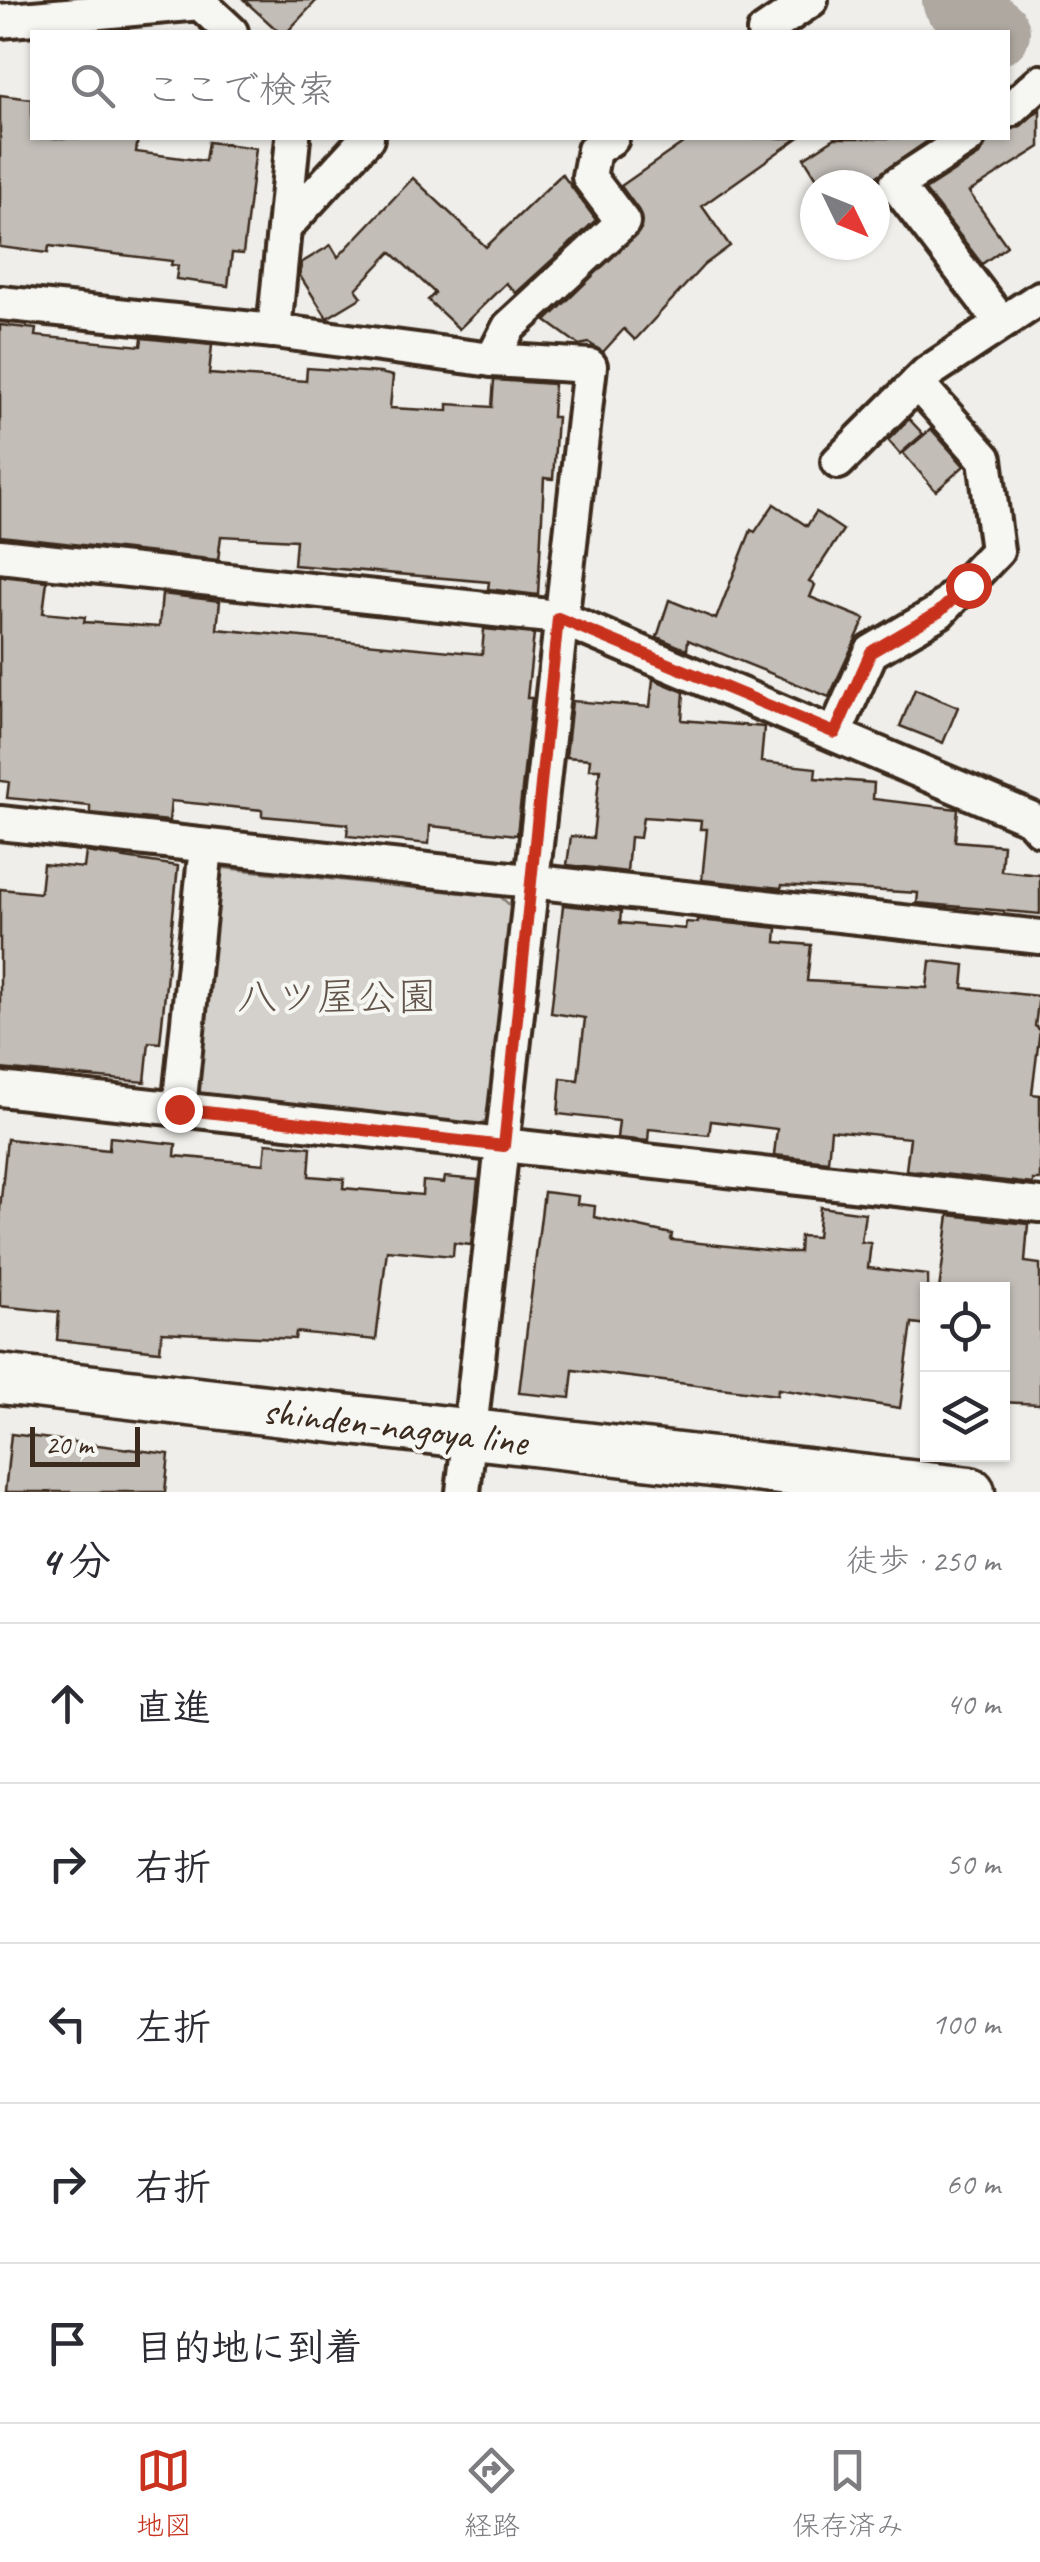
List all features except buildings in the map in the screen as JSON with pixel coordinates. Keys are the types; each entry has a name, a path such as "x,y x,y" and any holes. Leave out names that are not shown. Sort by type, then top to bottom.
{"main road":[{"name":"shinden-nagoya line","path":"0,1379 970,1492"}],"street":[{"path":"767,30 811,0"},
{"path":"0,20 200,3 229,30"},
{"path":"1010,109 1040,82"},
{"path":"274,331 293,140"},
{"path":"286,227 366,140"},
{"path":"965,140 896,185 1002,323"},
{"path":"492,360 509,327 623,222 590,177 593,142"},
{"path":"838,462 917,383 1040,298"},
{"path":"0,303 274,331 492,360 590,366 558,618 464,1492"},
{"path":"835,733 871,652 939,612 997,551 985,458 917,383"},
{"path":"0,556 558,618 1030,818 1040,829"},
{"path":"0,823 532,885 1040,938"},
{"path":"179,1109 206,847"},
{"path":"0,1088 1040,1205"}],"green space":[{"name":"八ツ屋公園","path":"223,868 501,897 517,912 490,1115 478,1128 203,1100 191,1085 212,882"}],"waterway":[{"path":"956,0 994,30"}],"route":[{"path":"179,1109 504,1146 558,618 835,733 871,652 939,612 968,585"}]}
